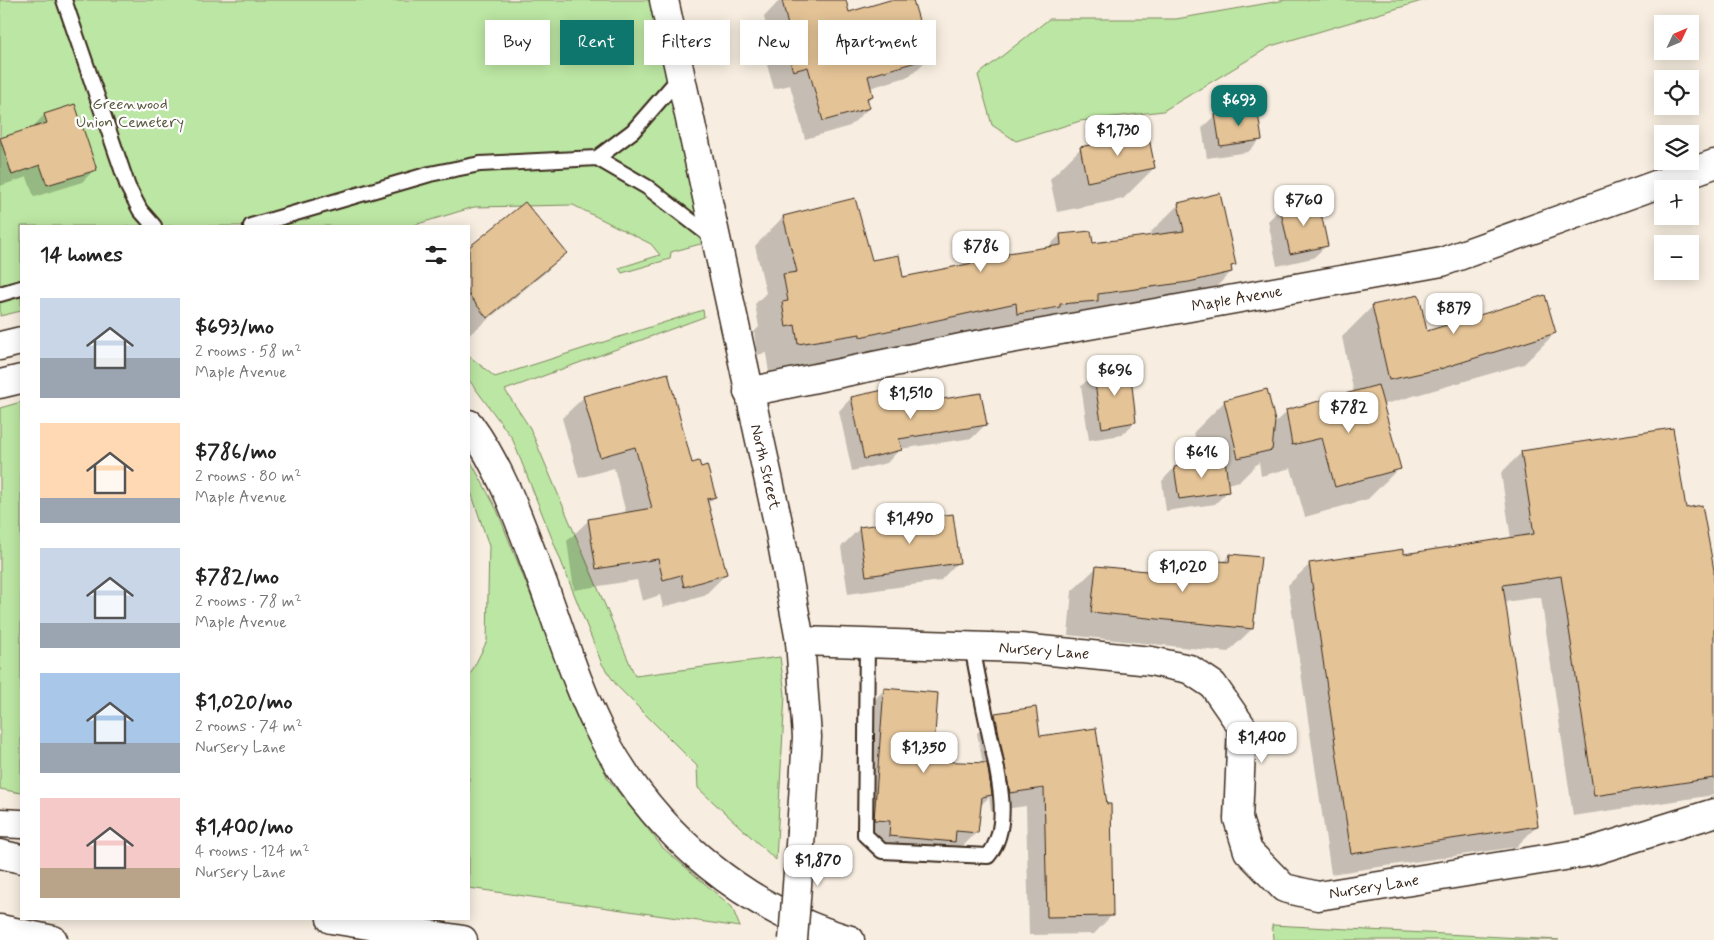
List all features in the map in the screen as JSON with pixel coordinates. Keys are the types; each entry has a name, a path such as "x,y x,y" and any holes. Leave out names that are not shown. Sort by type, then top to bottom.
{"main road":[{"name":"North Street","path":"664,0 748,392 779,527 800,641 806,738 793,940"},
{"name":"Maple Avenue","path":"748,392 971,346 1442,262 1714,164"},
{"path":"0,346 20,341"},
{"path":"0,384 20,379"},
{"path":"470,426 496,468 573,666 606,742 627,778 652,811 678,840 742,890 819,931 850,940"},
{"name":"Nursery Lane","path":"800,641 1021,648 1151,660 1189,669 1213,685 1242,727 1238,820 1248,851 1284,888 1318,896 1589,852 1714,813"},
{"path":"0,823 20,824"},
{"path":"0,854 20,859"},
{"path":"337,920 463,940"},
{"path":"0,929 53,940"}],"lane":[{"path":"64,0 128,188 140,210 153,225"},
{"path":"596,158 633,130 680,77"},
{"path":"255,225 430,174 480,164 596,158 647,187 715,240"},
{"path":"0,294 20,288"},
{"path":"867,643 868,684 864,835 882,851 988,856 996,846 1001,823 999,774 972,646"}],"green space":[{"name":"Greenwood Union Cemetery","path":"0,0 664,0 668,20 644,20 644,65 678,65 715,240 671,252 670,259 622,273 619,268 660,255 651,244 573,205 474,207 414,225 20,225 20,311 0,316"},
{"path":"1286,0 1425,0 1271,46 1163,111 1080,121 1016,141 992,125 978,75 1049,19 1176,19"},
{"path":"703,310 704,317 505,390 530,428 635,676 780,657 785,694 776,860 698,788 697,766 617,686 602,664 512,438 470,381 470,357 495,377"},
{"path":"20,402 20,793 0,789 0,408"},
{"path":"470,460 497,510 550,644 608,779 663,848 732,907 740,927 470,888 470,675 487,641 489,546 470,489"},
{"path":"1272,925 1559,940 1273,940"}],"building":[{"path":"782,0 846,0 849,12 890,0 913,0 919,20 818,20 818,65 906,65 868,76 873,96 867,98 870,108 823,121 808,67 793,71 791,65 808,65 808,20 787,20"},
{"path":"75,104 97,170 47,185 40,165 12,175 0,138 47,123 44,114"},
{"path":"1257,107 1262,140 1220,146 1215,114"},
{"path":"1148,133 1155,168 1087,182 1080,147"},
{"path":"1220,193 1236,265 1231,266 1232,272 1189,282 1098,294 1098,301 1060,304 1060,307 1017,314 1016,303 860,337 860,334 798,344 795,325 786,327 782,302 788,301 783,274 797,272 783,216 855,198 872,260 899,255 903,277 1008,256 1008,253 1061,245 1060,234 1091,231 1093,243 1184,231 1178,203"},
{"path":"1318,199 1328,246 1290,254 1280,207"},
{"path":"525,202 567,253 487,318 470,296 470,246"},
{"path":"1419,295 1427,331 1545,295 1556,333 1440,369 1389,380 1372,305"},
{"path":"1130,367 1136,422 1102,428 1093,372"},
{"path":"668,373 692,463 699,461 701,467 707,465 716,497 707,499 727,574 684,587 681,575 663,580 658,559 596,569 588,519 652,508 635,447 600,457 583,396"},
{"path":"1378,385 1401,469 1335,487 1322,438 1292,445 1286,410"},
{"path":"888,389 892,407 981,393 987,425 899,439 902,450 864,459 851,397"},
{"path":"1267,389 1275,421 1272,450 1238,458 1224,400"},
{"path":"1673,428 1686,508 1702,505 1714,570 1714,778 1594,796 1561,576 1503,585 1538,826 1351,854 1309,563 1404,549 1404,554 1534,534 1521,451"},
{"path":"1225,459 1229,492 1179,499 1174,467"},
{"path":"953,514 960,563 866,576 859,527"},
{"path":"1230,554 1261,557 1253,629 1091,612 1096,566 1197,576 1199,559 1229,562"},
{"path":"884,688 938,693 933,761 987,763 992,795 982,797 978,833 956,831 955,842 889,836 890,821 874,820"},
{"path":"1036,707 1040,736 1096,728 1107,804 1111,804 1113,916 1047,917 1044,788 1010,793 995,713"}]}
